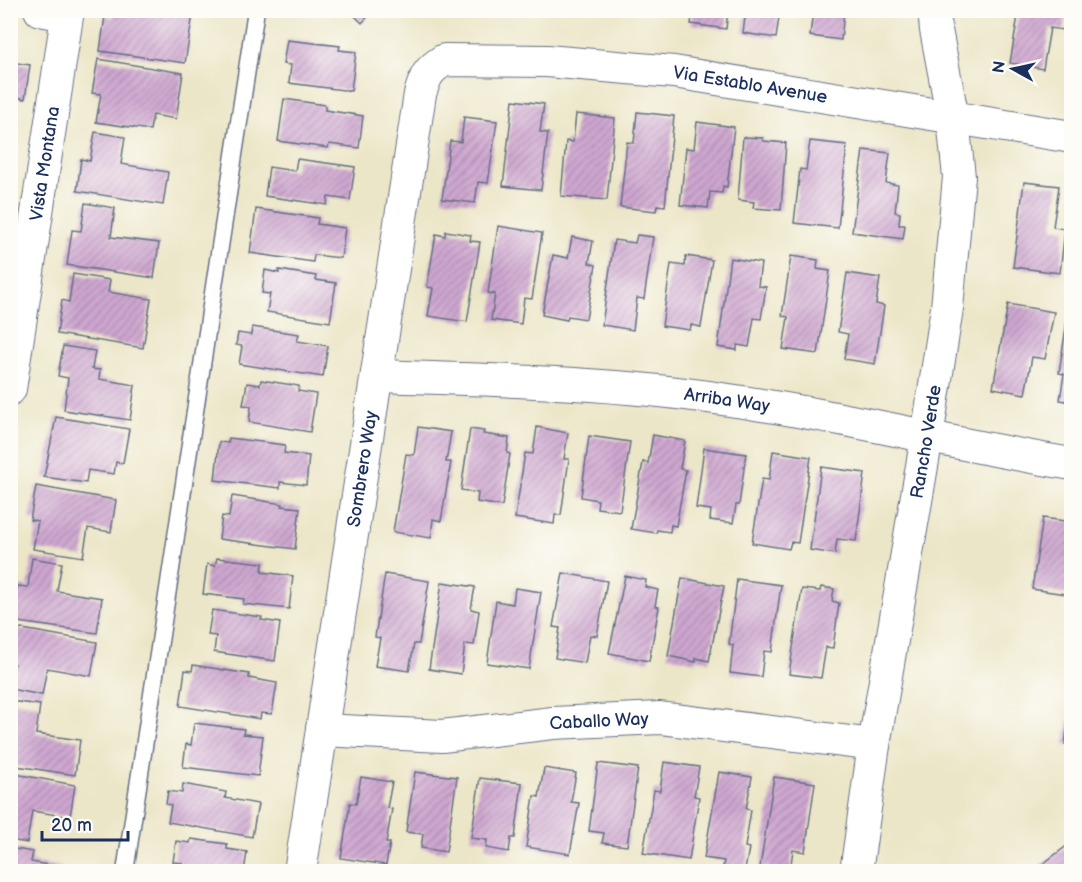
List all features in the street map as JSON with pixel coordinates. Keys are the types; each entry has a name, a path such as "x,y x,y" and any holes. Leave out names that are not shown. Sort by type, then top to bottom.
{"street":[{"name":"Rancho Verde","path":"856,872 874,745 947,308 959,177 953,119 934,10"},
{"name":"Vista Montana","path":"10,389 58,12"},
{"name":"Via Establo Avenue","path":"431,69 444,60 547,60 651,70 1071,137"},
{"name":"Sombrero Way","path":"300,872 420,94 431,69"},
{"name":"Arriba Way","path":"377,376 564,383 721,398 843,419 1071,464"},
{"name":"Caballo Way","path":"322,730 442,736 553,723 660,718 874,745"}],"lane":[{"path":"125,872 256,10"}],"building":[{"path":"115,10 168,10 193,14 185,63 100,51 105,16 114,17"},
{"path":"349,10 374,10 362,23"},
{"path":"693,10 728,10 726,29 691,24"},
{"path":"746,10 780,10 776,38 743,33"},
{"path":"813,10 852,10 852,13 844,12 841,40 810,36"},
{"path":"1019,10 1067,10 1063,30 1050,28 1043,69 1010,63"},
{"path":"287,40 340,46 339,50 356,52 351,91 289,83 291,65 283,64"},
{"path":"98,59 183,73 176,119 153,115 150,130 96,122 101,94 92,93"},
{"path":"10,62 30,65 25,99 17,97 13,126 10,125"},
{"path":"284,99 325,105 325,110 363,116 359,148 329,144 328,148 278,141"},
{"path":"513,100 544,104 540,132 548,133 541,190 503,186"},
{"path":"637,112 674,116 665,206 657,205 656,211 620,207 627,142 634,143"},
{"path":"576,114 615,118 607,200 561,196 566,141 573,142"},
{"path":"464,117 497,121 488,183 478,182 475,203 442,199 450,141 461,142"},
{"path":"697,122 734,127 727,187 723,186 722,193 710,192 708,208 680,205 686,148 694,149"},
{"path":"95,132 125,137 121,164 168,172 163,205 77,191 81,159 90,161"},
{"path":"743,137 786,143 781,210 753,208 754,202 738,200"},
{"path":"810,141 847,145 838,228 794,223 800,169 806,170"},
{"path":"863,150 890,153 886,183 898,185 895,212 900,213 899,225 905,225 903,239 852,232"},
{"path":"297,159 355,167 350,200 328,197 327,205 265,196 269,167 295,171"},
{"path":"1024,182 1059,186 1053,227 1065,229 1060,273 1013,267"},
{"path":"85,203 115,208 111,237 159,243 154,278 67,265 72,230 81,231"},
{"path":"256,209 318,218 317,224 345,228 341,258 314,255 313,262 250,253"},
{"path":"498,226 542,233 532,299 524,298 521,324 491,320 495,294 488,293"},
{"path":"446,231 471,235 470,241 480,242 467,322 428,316 433,288 427,287 436,234 445,236"},
{"path":"637,235 653,237 644,299 637,298 633,330 602,325 614,240 635,243"},
{"path":"572,237 593,241 589,263 596,265 586,319 568,316 567,320 542,315 553,255 568,258"},
{"path":"686,256 712,260 701,327 691,325 690,330 662,326 671,264 685,266"},
{"path":"791,256 818,260 817,269 830,271 818,354 783,349 788,317 782,316"},
{"path":"730,258 761,263 758,286 766,287 761,319 754,318 749,347 737,345 737,350 718,347"},
{"path":"265,270 316,276 316,280 336,283 330,322 267,312 270,294 262,293"},
{"path":"847,273 880,278 876,304 884,306 875,364 844,359 848,334 838,332"},
{"path":"73,274 110,280 108,292 151,299 143,348 57,334 62,300 69,302"},
{"path":"1008,304 1054,312 1045,359 1032,357 1025,394 993,388"},
{"path":"1067,321 1072,322 1072,402 1060,400 1064,374 1059,373"},
{"path":"252,327 299,334 297,341 328,346 323,377 239,364 242,346 236,345 238,333 251,335"},
{"path":"63,346 95,351 92,369 100,370 99,379 135,385 130,420 64,410 68,378 58,376"},
{"path":"261,380 299,386 298,391 316,394 310,432 249,422 251,406 243,405 247,383 260,385"},
{"path":"56,417 129,429 123,463 116,462 114,474 88,470 86,483 44,477"},
{"path":"418,427 451,432 446,462 451,462 441,521 433,519 431,538 393,532 406,454 414,455"},
{"path":"537,427 568,433 564,459 569,459 561,515 555,515 554,524 515,518 525,453 533,454"},
{"path":"470,429 484,431 483,434 509,438 507,453 510,454 502,506 477,502 478,493 461,490"},
{"path":"653,435 685,441 680,469 686,470 676,526 671,525 670,532 657,530 656,533 631,529 643,462 648,463"},
{"path":"589,436 630,442 620,511 597,508 598,500 581,497"},
{"path":"229,438 285,445 284,453 309,456 306,485 280,482 280,488 215,480 219,442 228,443"},
{"path":"704,448 746,454 739,505 736,505 733,523 710,520 711,510 696,508"},
{"path":"773,451 811,457 798,543 791,542 789,549 752,543 762,479 769,480"},
{"path":"821,467 865,473 856,541 837,539 835,554 810,550"},
{"path":"36,486 116,500 111,532 88,528 83,557 33,549 38,521 30,520"},
{"path":"232,496 300,508 295,549 219,539 222,516 229,517"},
{"path":"1043,518 1072,522 1072,595 1032,589"},
{"path":"32,558 62,563 57,591 102,598 97,633 11,621 17,586 28,587"},
{"path":"217,558 263,563 262,572 293,576 289,609 243,604 244,599 203,594 207,564 215,566"},
{"path":"563,573 607,581 597,636 590,635 585,663 555,658 560,628 553,627"},
{"path":"385,574 429,581 419,644 414,644 409,671 375,666 380,638 375,637"},
{"path":"625,576 646,580 645,587 658,590 655,606 659,607 649,661 609,653"},
{"path":"682,578 724,586 709,661 696,658 696,662 668,656"},
{"path":"737,579 781,585 772,652 764,651 761,677 730,673 733,645 729,644"},
{"path":"442,582 475,587 471,609 479,611 474,645 465,644 461,674 429,669"},
{"path":"821,587 834,589 832,601 839,603 833,648 826,647 821,678 789,674 802,589 820,591"},
{"path":"515,588 541,592 529,669 487,663 496,601 513,604"},
{"path":"212,610 262,617 261,620 280,623 275,661 214,652 216,636 208,635"},
{"path":"11,627 97,642 91,676 47,668 42,695 10,689 14,664 10,663"},
{"path":"193,665 249,674 249,678 277,683 272,714 261,713 260,719 180,706 185,670 192,671"},
{"path":"10,701 40,705 36,734 80,740 75,775 10,765"},
{"path":"1070,709 1072,709 1072,745 1065,744"},
{"path":"194,723 244,729 243,734 263,736 258,776 183,767 186,744 191,745"},
{"path":"664,762 699,767 694,796 699,797 689,860 643,853 654,790 660,791"},
{"path":"598,763 638,768 627,846 602,843 604,833 589,831"},
{"path":"544,768 576,773 571,802 579,803 570,854 526,847 534,796 539,797"},
{"path":"415,772 457,777 446,852 421,848 423,834 406,832"},
{"path":"719,772 752,777 746,809 751,810 745,847 749,848 745,870 723,867 724,861 704,858"},
{"path":"10,773 75,785 70,817 32,811 27,843 10,840"},
{"path":"361,777 392,782 387,808 392,809 386,843 390,843 386,865 341,858 350,803 356,804"},
{"path":"774,777 815,783 805,852 793,850 790,871 760,867"},
{"path":"480,778 522,783 515,838 511,838 509,852 486,848 487,840 471,838"},
{"path":"183,784 226,792 225,798 258,804 252,837 168,822 171,805 166,804 168,791 182,793"},
{"path":"191,839 227,844 227,849 247,852 244,872 181,872 182,863 173,862 176,841 190,843"},
{"path":"1072,842 1072,872 1032,872"},
{"path":"10,848 33,852 31,862 60,867 59,872 10,872"}]}
